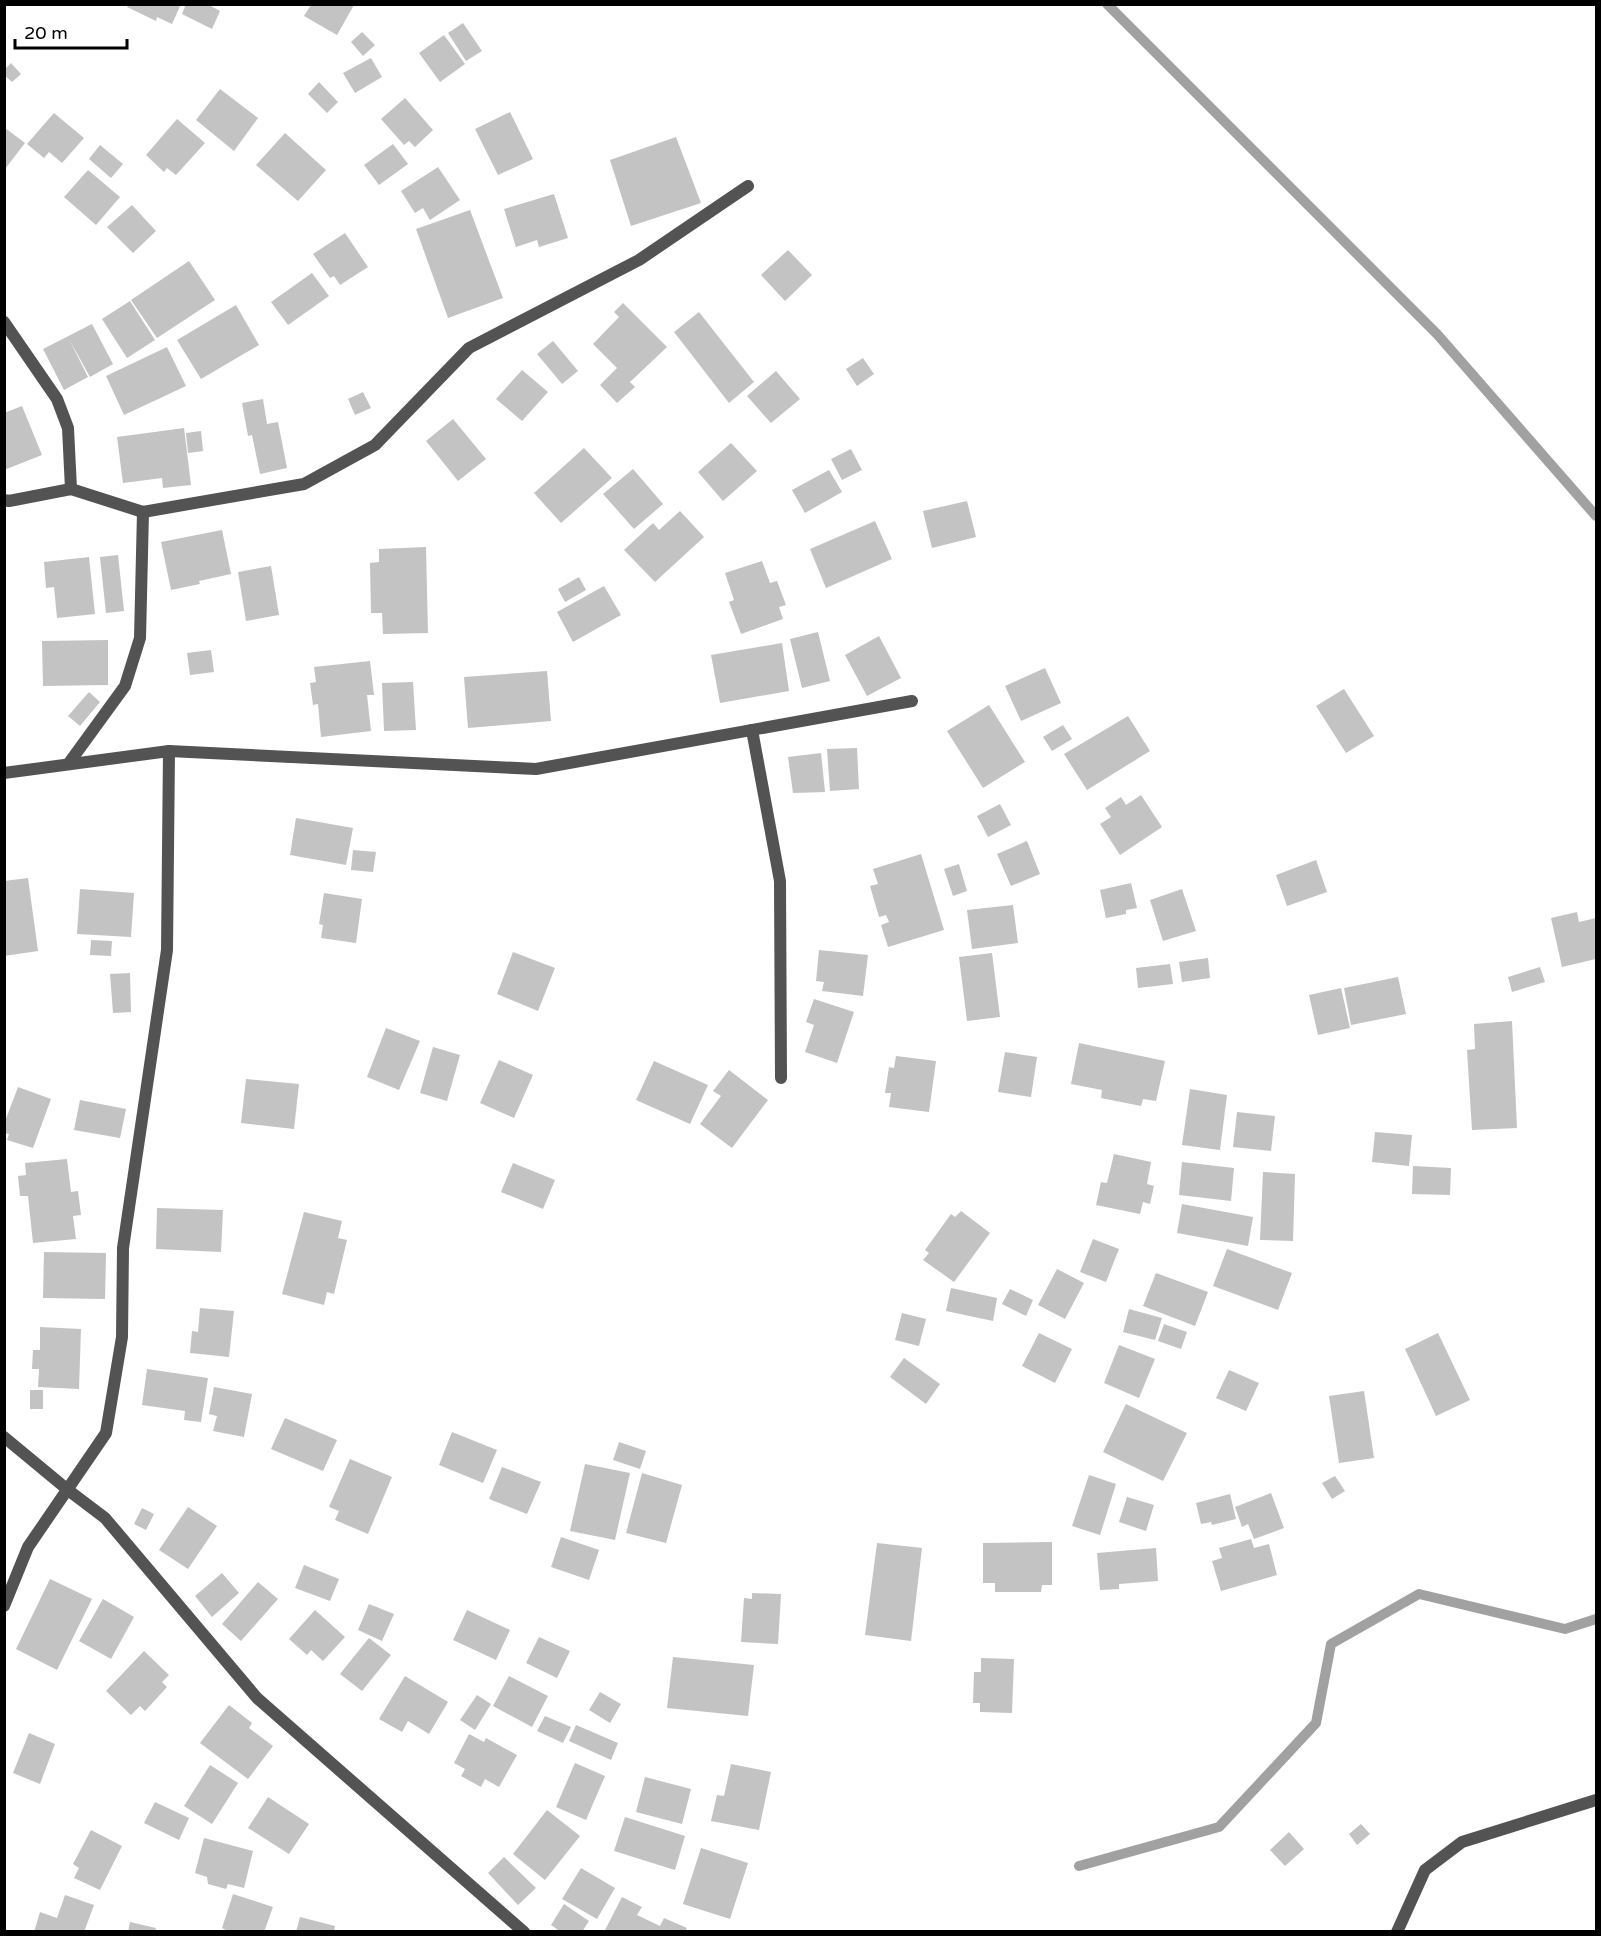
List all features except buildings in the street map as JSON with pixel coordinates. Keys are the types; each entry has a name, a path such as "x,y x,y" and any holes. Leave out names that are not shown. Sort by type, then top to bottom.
{"street":[{"path":"4,500 71,489 143,512 304,484 375,445 469,348 639,260 748,186"},
{"path":"4,322 57,399 68,428 71,489"},
{"path":"69,764 125,686 140,638 143,512"},
{"path":"4,773 169,751 536,769 912,701"},
{"path":"752,730 780,881 781,1078"},
{"path":"4,1606 28,1547 106,1433 122,1337 123,1248 167,950 169,751"},
{"path":"4,1437 105,1518 257,1698 524,1932"},
{"path":"1397,1932 1425,1869 1462,1842 1596,1800"}],"waterway":[{"path":"1107,4 1437,334 1596,516"},
{"path":"1079,1866 1219,1827 1316,1723 1331,1644 1419,1594 1565,1629 1596,1619"}]}
